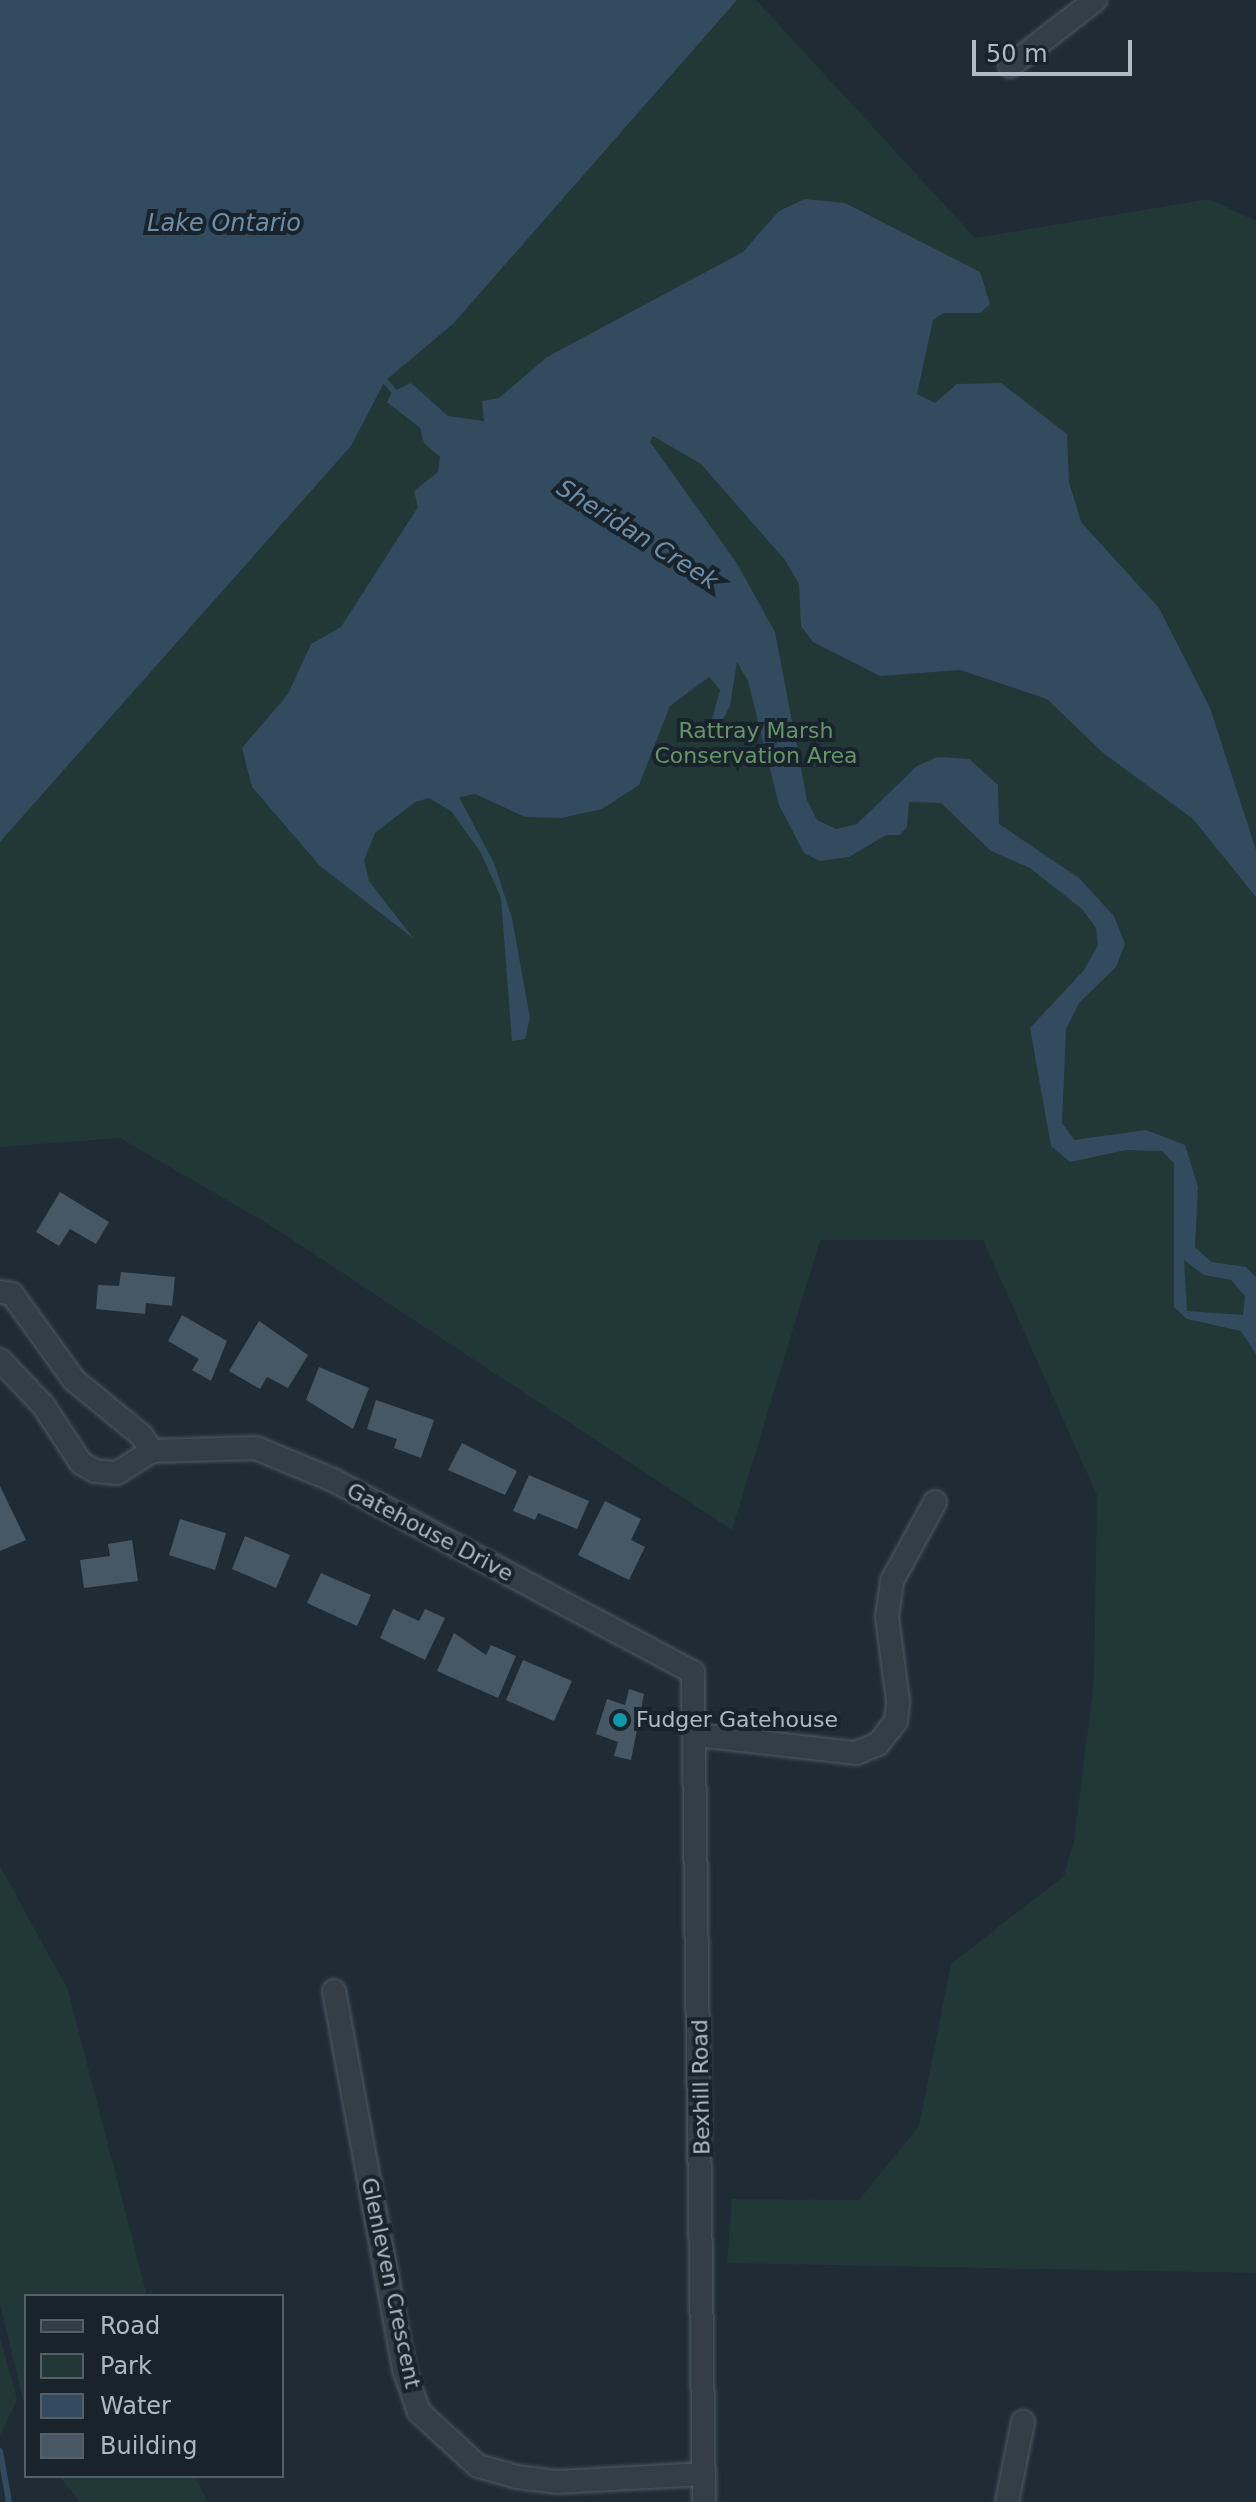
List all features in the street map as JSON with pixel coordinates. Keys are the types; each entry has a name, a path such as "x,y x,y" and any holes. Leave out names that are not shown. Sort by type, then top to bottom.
{"street":[{"path":"1010,66 1095,0"},
{"path":"0,1292 12,1294 74,1380 141,1435 152,1451 117,1473 81,1463 43,1405 0,1360"},
{"name":"Gatehouse Drive","path":"152,1451 256,1448 292,1462 693,1672"},
{"path":"697,1735 856,1753 878,1744 896,1721 898,1701 887,1617 892,1581 935,1502"},
{"name":"Bexhill Road","path":"693,1672 697,1735 704,2502"},
{"name":"Glenleven Crescent","path":"334,1991 404,2369 419,2412 478,2466 517,2477 557,2482 704,2474"},
{"path":"1007,2502 1023,2422"}],"green space":[{"name":"Rattray Marsh Conservation Area","path":"737,0 756,0 975,238 1209,199 1256,221 1256,2273 727,2263 732,2199 859,2200 919,2126 951,1964 1064,1876 1074,1841 1094,1680 1097,1495 983,1240 820,1240 732,1530 270,1225 120,1138 0,1147 0,842 351,446 385,381 453,324"},
{"path":"0,1866 68,1990 146,2294 24,2294 24,2403 0,2304"},
{"path":"0,2338 17,2399 0,2436"},
{"path":"61,2478 195,2478 208,2502 80,2502"}],"water":[{"name":"Lake Ontario","path":"0,0 737,0 453,324 385,381 351,446 0,842"},
{"path":"805,199 845,203 980,272 990,304 980,313 944,313 933,320 917,394 935,403 957,384 1001,383 1067,434 1069,482 1081,522 1159,608 1210,708 1256,850 1256,897 1193,819 1102,752 1047,699 960,670 880,676 813,642 801,626 799,584 785,560 701,464 653,436 650,442 736,562 775,632 807,800 817,820 836,829 857,824 917,766 937,757 969,759 998,785 999,824 1079,878 1114,916 1125,944 1116,967 1079,1003 1066,1029 1062,1123 1074,1140 1146,1130 1185,1145 1198,1187 1195,1247 1211,1262 1246,1267 1256,1277 1256,1354 1241,1331 1187,1319 1174,1307 1174,1163 1162,1151 1126,1150 1070,1162 1051,1146 1030,1028 1084,970 1098,945 1096,928 1082,909 1030,868 991,851 941,803 909,802 907,827 900,835 886,835 849,857 820,861 804,853 779,805 748,681 737,662 730,706 718,729 711,723 720,690 709,677 670,706 639,785 602,809 561,818 525,817 475,794 459,797 494,863 512,918 530,1018 525,1039 512,1041 501,898 481,853 452,812 429,798 415,802 375,833 364,860 369,881 414,939 320,866 252,787 242,748 288,694 311,644 341,627 418,507 414,491 438,472 440,457 424,443 420,428 387,402 392,392 411,383 448,416 484,421 482,401 499,398 547,357 743,252 779,211","holes":["1184,1260 1204,1275 1231,1280 1245,1296 1243,1315 1187,1311"]}],"building":[{"path":"60,1192 109,1222 96,1244 70,1229 59,1246 36,1232"},
{"path":"121,1272 175,1277 172,1306 146,1303 145,1314 96,1309 98,1285 119,1286"},
{"path":"182,1315 227,1341 211,1381 192,1370 199,1359 168,1341"},
{"path":"259,1321 308,1355 288,1388 267,1377 260,1389 229,1371"},
{"path":"319,1367 369,1388 353,1429 306,1400"},
{"path":"376,1400 434,1420 421,1458 394,1448 397,1439 367,1429"},
{"path":"462,1443 517,1471 505,1495 448,1470"},
{"path":"529,1475 589,1501 577,1529 538,1513 535,1520 513,1511"},
{"path":"0,1486 26,1540 0,1551"},
{"path":"605,1501 641,1519 631,1540 645,1547 629,1580 578,1555"},
{"path":"180,1519 226,1533 215,1570 169,1555"},
{"path":"245,1536 290,1555 276,1588 232,1569"},
{"path":"132,1540 138,1581 84,1588 80,1560 110,1556 108,1544"},
{"path":"321,1573 371,1595 357,1626 307,1603"},
{"path":"393,1609 419,1621 425,1609 445,1618 425,1660 380,1638"},
{"path":"454,1633 486,1655 491,1645 516,1656 498,1698 437,1671"},
{"path":"523,1660 572,1681 554,1721 506,1700"},
{"name":"Fudger Gatehouse","path":"629,1689 644,1694 631,1760 614,1756 618,1742 596,1734 607,1699 625,1705"}],"waterway":[{"name":"Sheridan Creek","path":"385,381 398,396"},
{"path":"0,2451 9,2502"}],"place":[{"name":"Fudger Gatehouse","path":"620,1720"}]}
